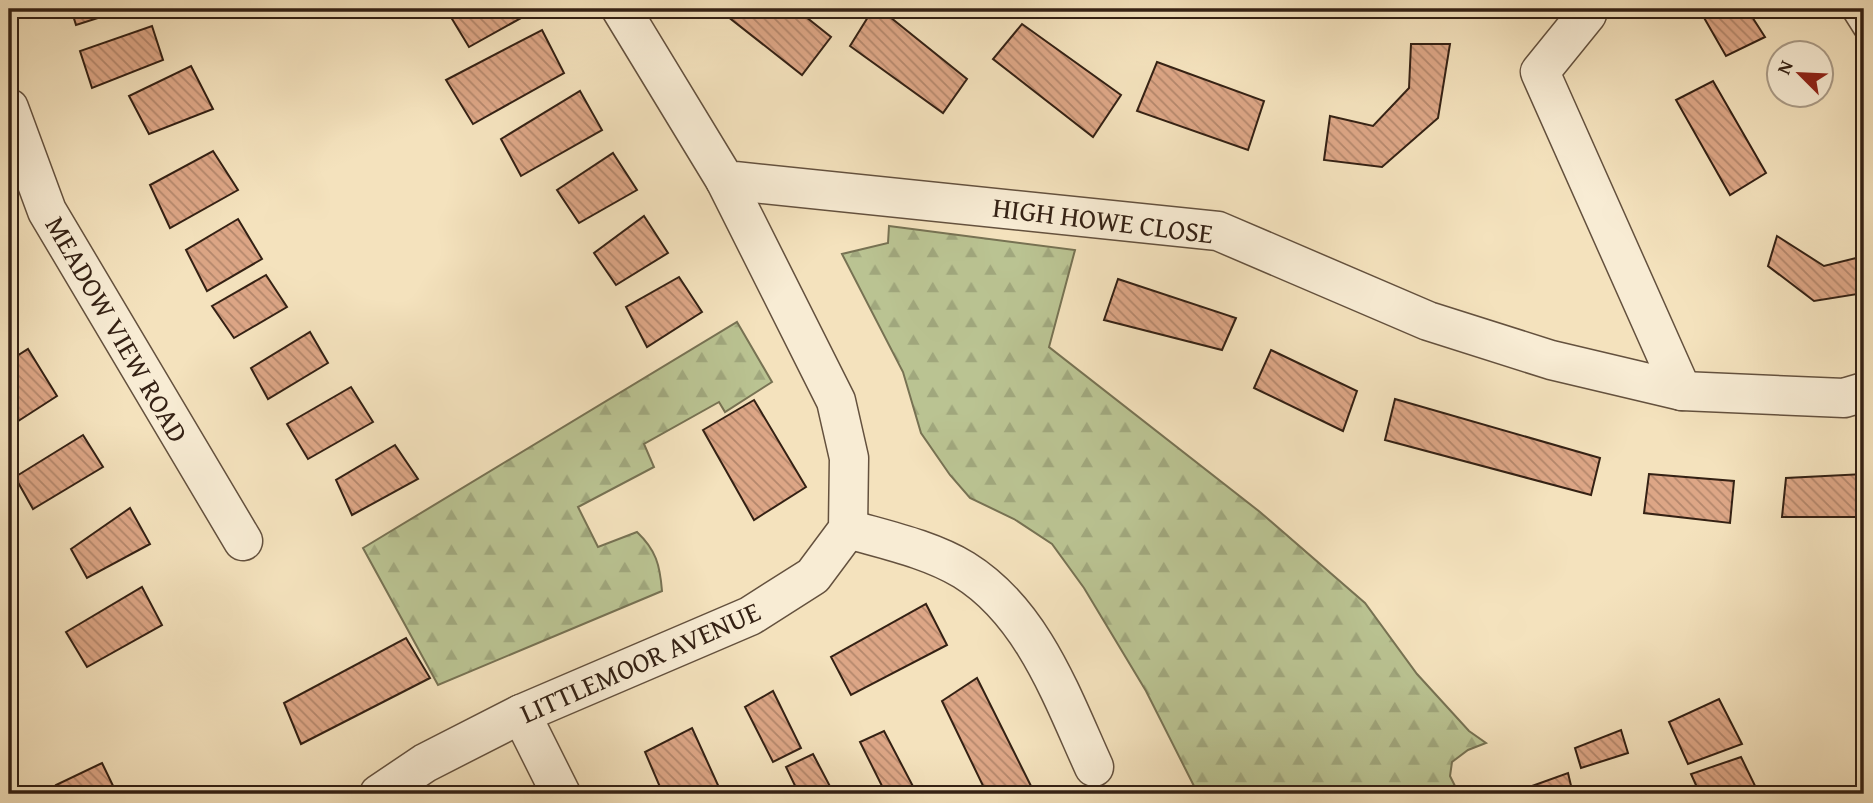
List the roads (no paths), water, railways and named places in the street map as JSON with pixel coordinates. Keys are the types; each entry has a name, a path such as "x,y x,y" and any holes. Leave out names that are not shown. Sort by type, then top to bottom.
{"street":[{"path":"621,9 725,180 835,401 849,458 848,529 916,549 963,570 998,597 1042,654 1094,767"},
{"path":"1587,14 1540,72 1682,391"},
{"name":"MEADOW VIEW ROAD","path":"9,108 47,211 243,541"},
{"name":"HIGH HOWE CLOSE","path":"725,180 1218,231 1428,321 1551,360 1682,391 1844,398 1864,392"},
{"name":"LITTLEMOOR AVENUE","path":"380,794 425,763 521,714 750,616 813,576 848,529"},
{"path":"521,714 561,794"}],"lane":[{"path":"1852,9 1864,29"}]}
